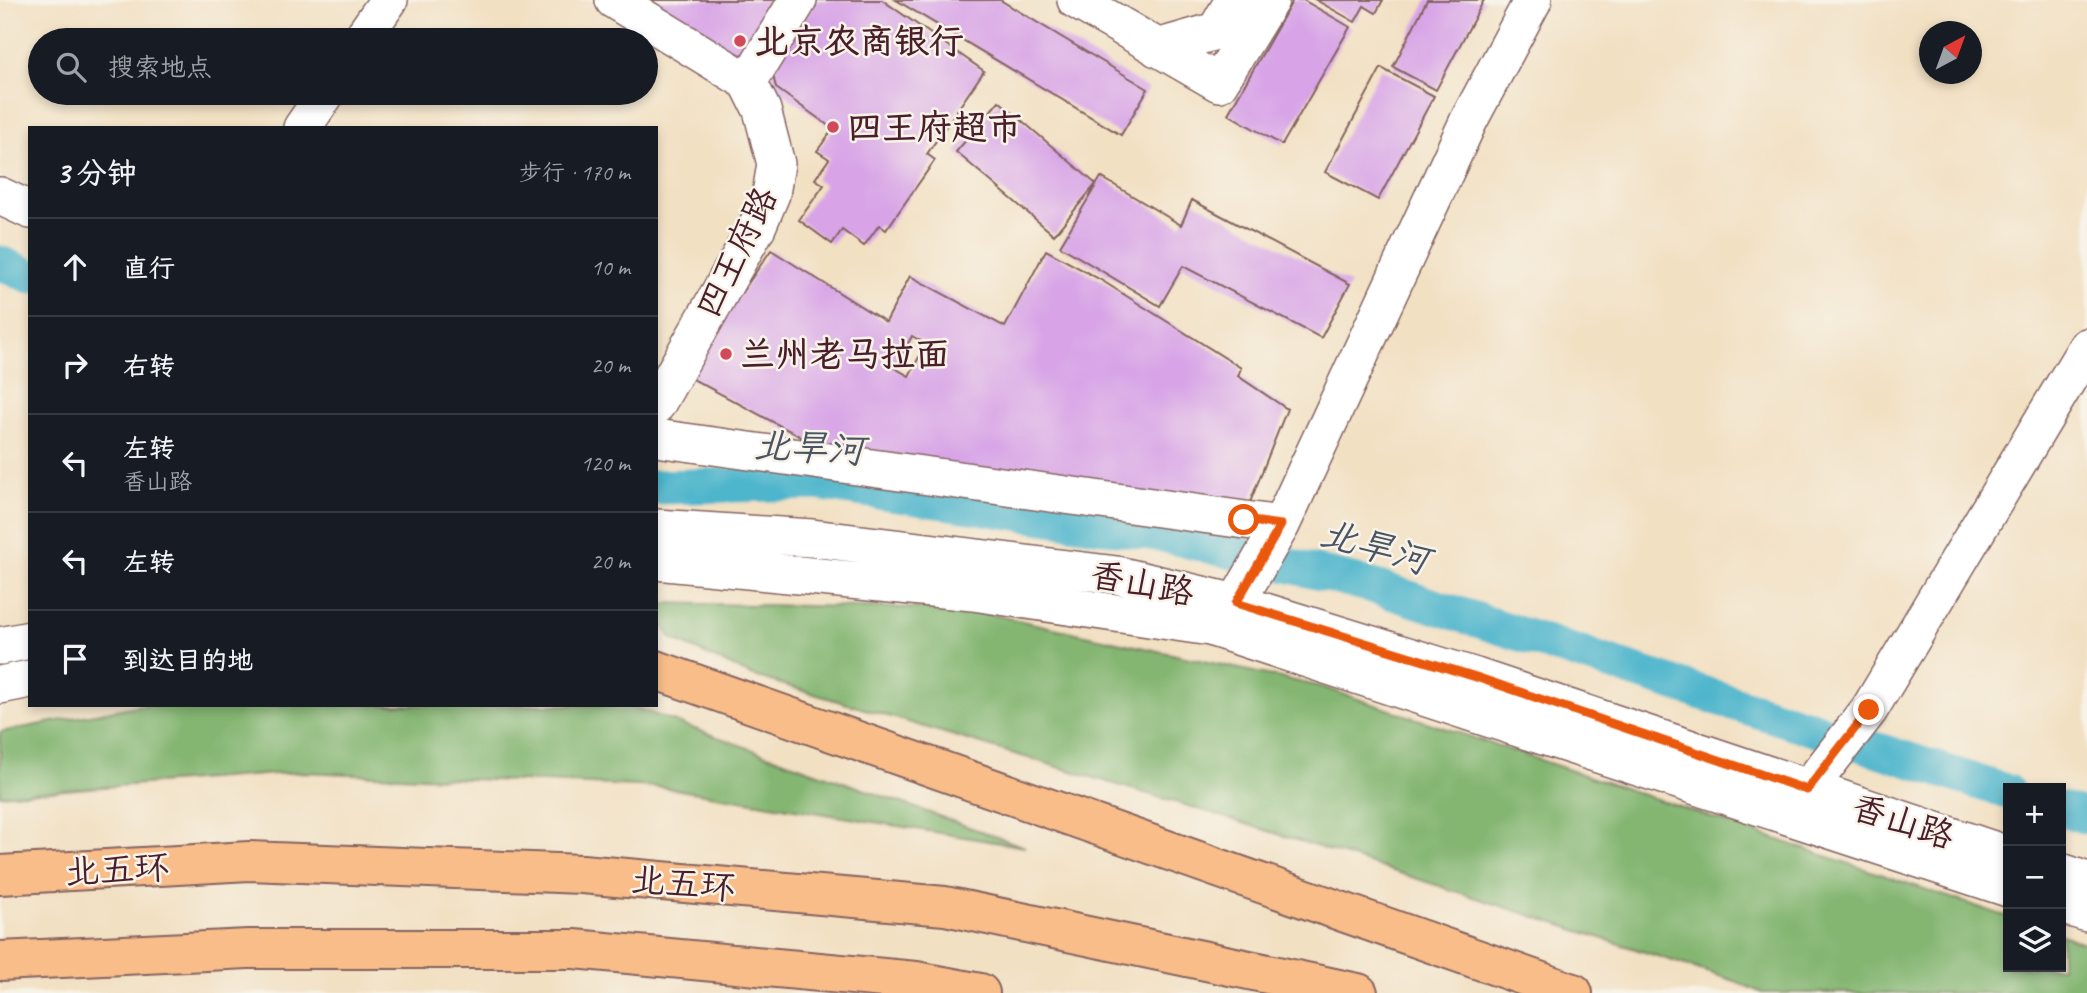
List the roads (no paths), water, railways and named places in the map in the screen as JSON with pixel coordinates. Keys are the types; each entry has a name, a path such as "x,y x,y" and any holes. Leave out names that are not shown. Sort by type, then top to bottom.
{"highway":[{"path":"658,671 1573,993"},
{"name":"北五环","path":"0,876 249,861 582,874 945,906 1357,993"},
{"path":"0,961 248,949 574,949 916,981 981,993"}],"street":[{"path":"369,28 388,0"},
{"path":"614,0 748,82 798,0"},
{"path":"1076,0 1219,83 1270,0"},
{"path":"1157,48 1216,31 1234,0"},
{"path":"1236,603 1281,525 1469,120 1533,0"},
{"name":"四王府路","path":"658,401 757,227 771,194 776,164 762,110 748,82"},
{"path":"303,126 318,105"},
{"path":"0,196 28,209"},
{"path":"1807,790 1869,710 2087,347"},
{"path":"658,438 1281,525"},
{"name":"香山路","path":"658,528 812,538 1104,574 1236,603 1476,677 1807,790 2003,853"},
{"name":"香山路","path":"658,561 974,592 1210,626 2003,886"},
{"path":"0,646 28,640"},
{"path":"0,685 28,679"},
{"path":"2066,874 2087,881"},
{"path":"2066,907 2087,914"}],"waterway":[{"name":"北旱河","path":"0,263 28,275"},
{"name":"北旱河","path":"658,487 817,483 1163,535 1369,585 2003,790"},
{"name":"北旱河","path":"2066,811 2087,817"}],"place":[{"name":"北京农商银行","path":"740,41"},
{"name":"四王府超市","path":"833,127"},
{"name":"兰州老马拉面","path":"726,354"}]}
